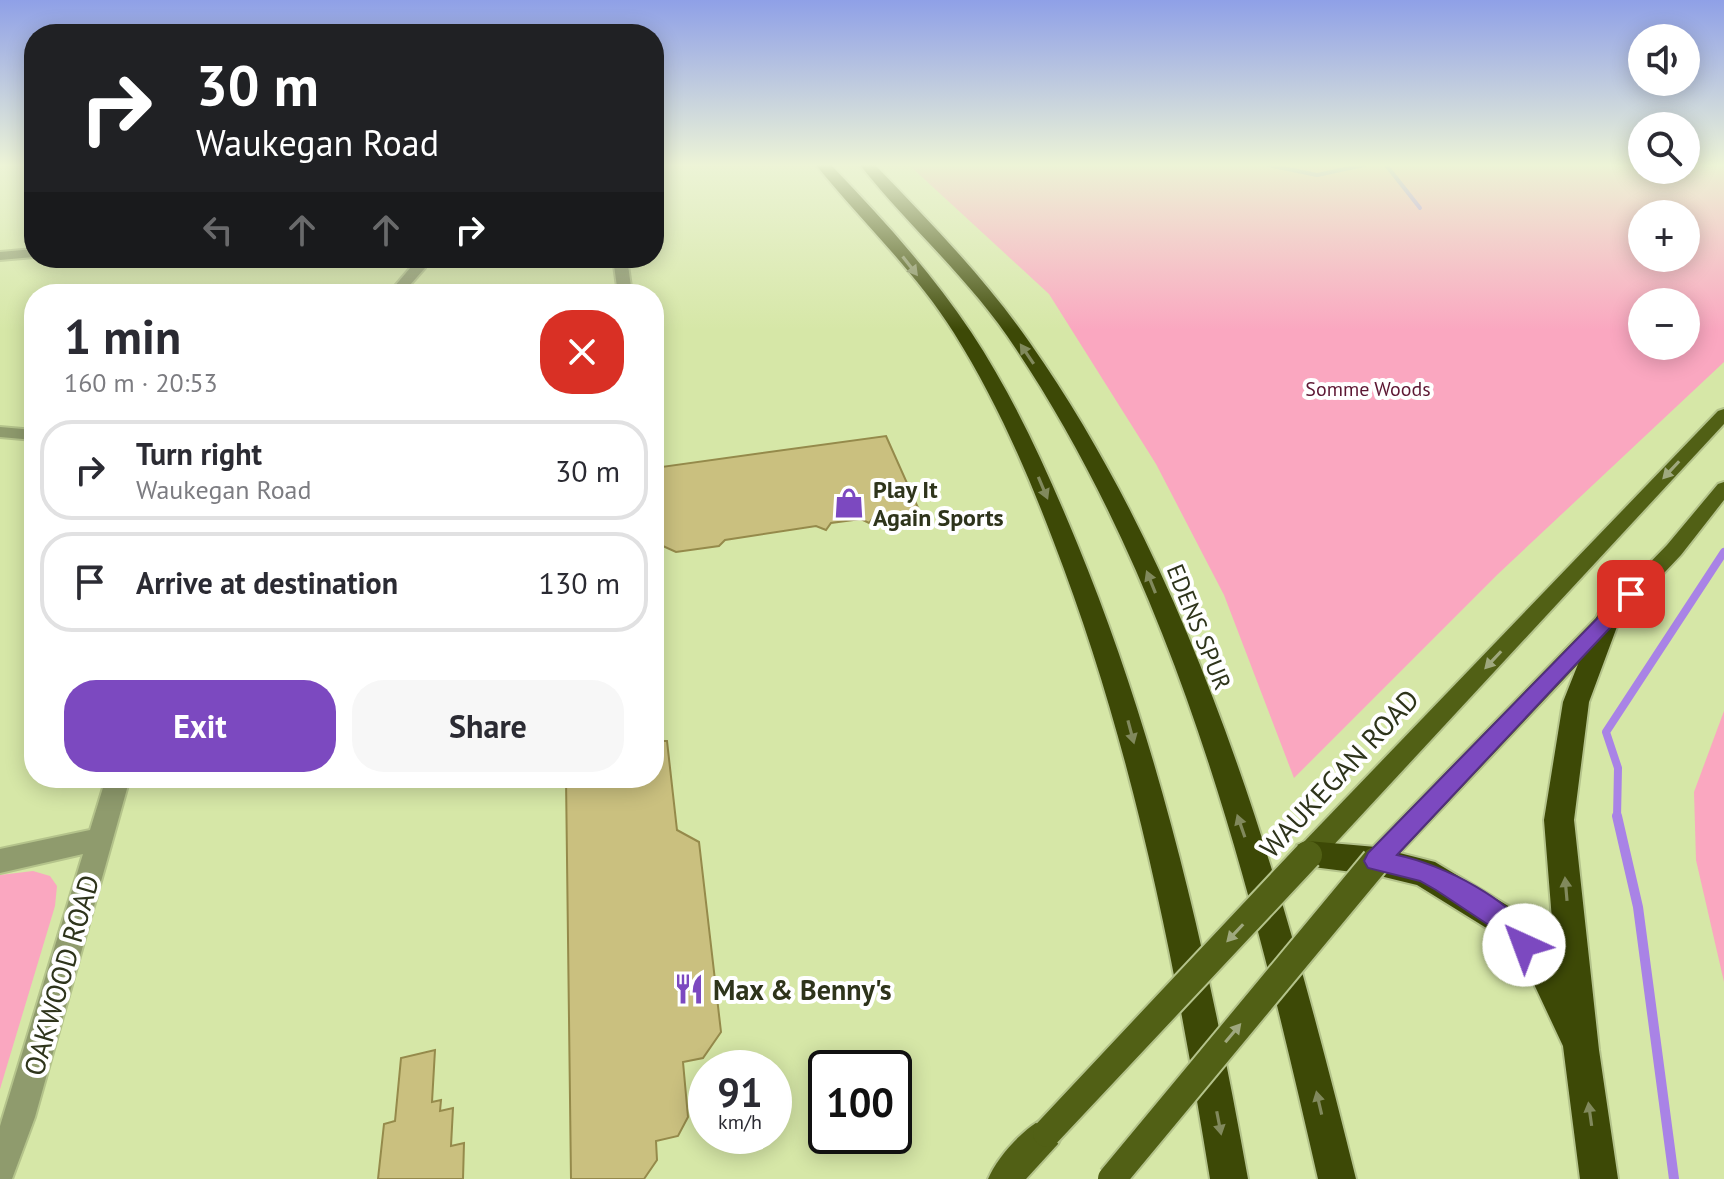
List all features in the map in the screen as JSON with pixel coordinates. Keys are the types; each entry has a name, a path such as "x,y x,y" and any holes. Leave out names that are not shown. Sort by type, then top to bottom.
{"highway":[{"path":"872,220 960,329 991,379 1025,448 1074,562 1113,665 1177,913 1229,1179"},
{"name":"EDENS SPUR","path":"920,220 1007,324 1088,454 1141,557 1196,692 1245,838 1304,1037 1337,1179"},
{"path":"1599,1179 1581,1050 1559,820 1576,702 1609,616"},
{"path":"1308,855 1376,861 1424,872 1499,918 1545,970 1581,1050"}],"main road":[{"name":"WAUKEGAN ROAD","path":"1004,1179 1724,414"},
{"path":"1112,1179 1376,861 1674,550 1724,488"}],"street":[{"path":"0,256 24,254"},
{"path":"404,284 418,268"},
{"path":"0,432 24,434"},
{"name":"OAKWOOD ROAD","path":"0,1170 19,1117 115,788"},
{"path":"0,861 101,839"}],"green space":[{"name":"Somme Woods","path":"969,220 1628,220 1628,272 1700,272 1700,220 1724,220 1724,362 1498,574 1294,778 1224,595 1156,464 1049,294"},
{"path":"1724,711 1724,982 1696,860 1694,792"},
{"path":"33,871 50,876 57,886 55,906 0,1089 0,875"}],"building":[{"path":"886,436 919,510 874,517 869,523 861,519 831,523 826,530 816,526 725,540 719,546 676,552 664,547 664,467"},
{"path":"664,741 667,741 677,830 699,842 721,1032 709,1050 688,1050 688,1061 683,1062 688,1117 678,1136 656,1141 657,1160 644,1179 571,1179 566,788 664,788"},
{"path":"435,1050 432,1102 441,1100 440,1111 453,1108 451,1146 464,1143 463,1179 378,1179 384,1124 395,1121 401,1058"}],"waterway":[{"path":"1617,816 1618,768 1606,732 1724,552"},
{"path":"1617,816 1638,907 1674,1179"}],"place":[{"name":"Play It Again Sports","path":"849,503"},
{"name":"Max & Benny's","path":"689,989"}],"route":[{"path":"1524,945 1499,918 1444,882 1424,872 1376,861 1631,594"}]}
